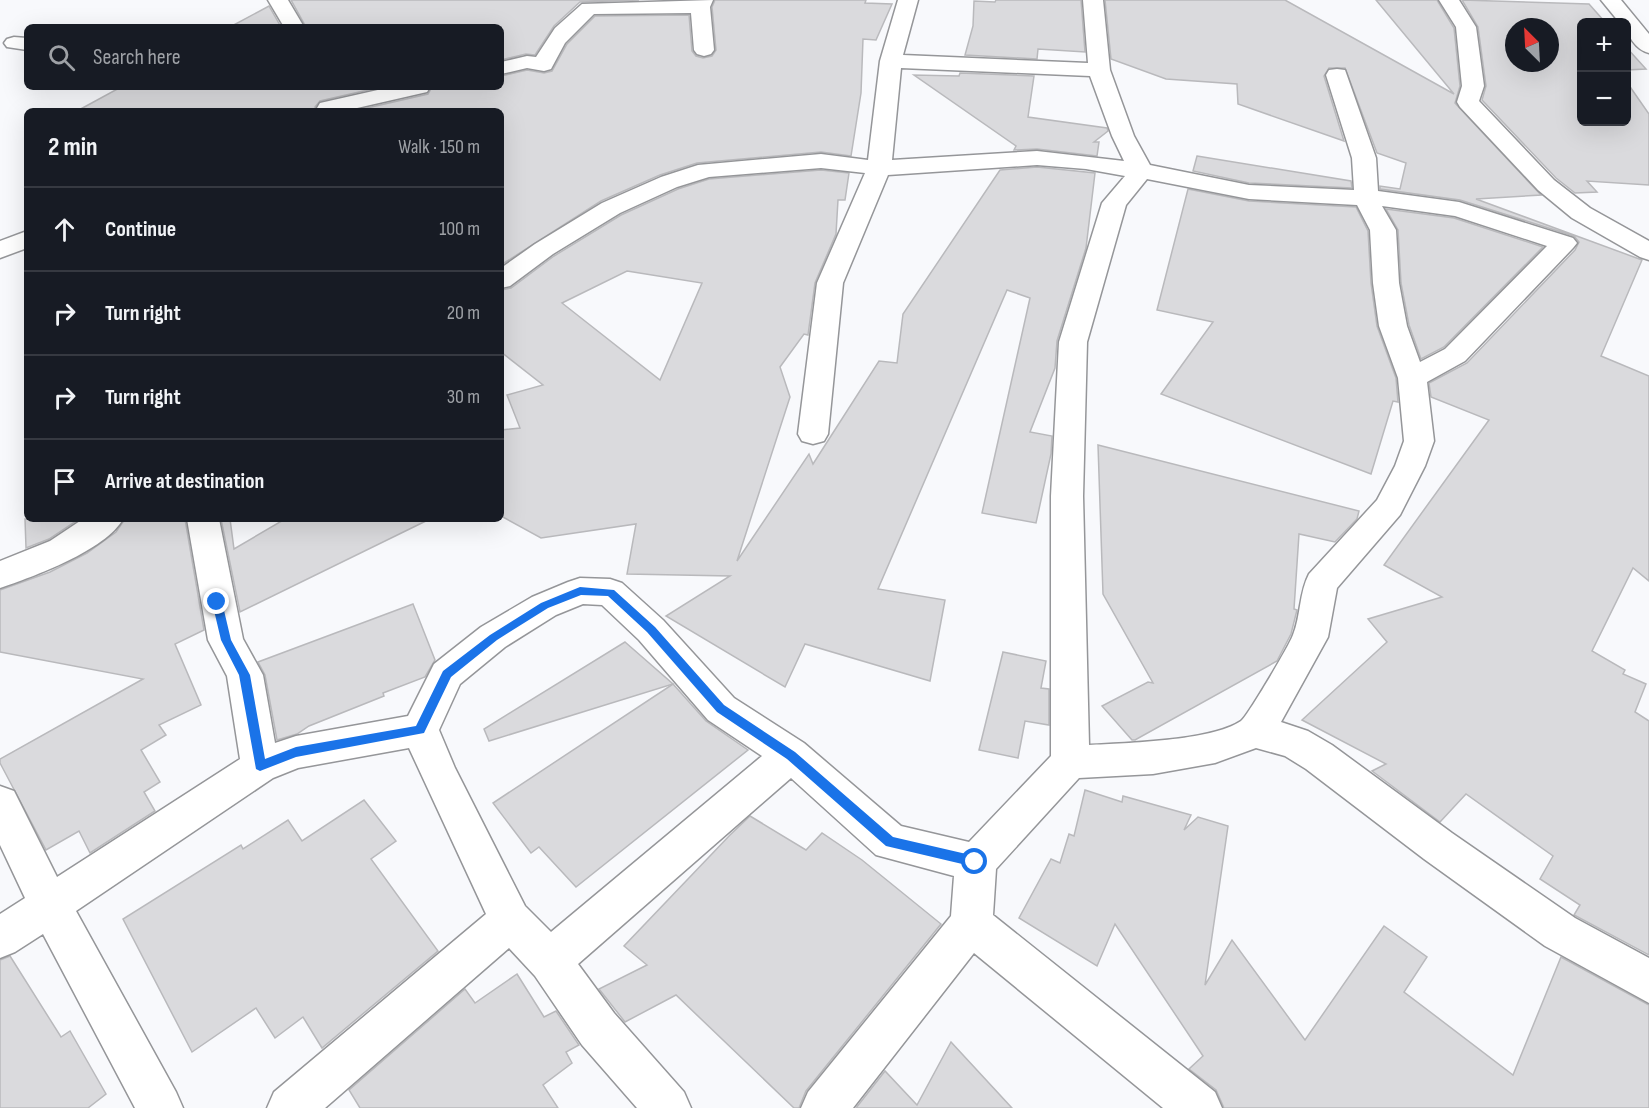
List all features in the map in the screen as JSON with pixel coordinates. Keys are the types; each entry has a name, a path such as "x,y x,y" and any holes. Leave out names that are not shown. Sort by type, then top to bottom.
{"street":[{"path":"278,0 292,24"},
{"path":"813,434 830,283 879,168 891,61 908,0"},
{"path":"1093,0 1099,70 1123,136 1141,172"},
{"path":"1449,0 1466,27 1473,86 1468,102 1546,185 1581,213 1649,252"},
{"path":"1611,0 1649,47"},
{"path":"504,67 527,62 544,65 547,53 562,32 590,8 702,4 704,50"},
{"path":"891,61 1099,70"},
{"path":"1256,732 1310,637 1321,583 1389,507 1410,466 1419,441 1412,378 1393,326 1386,284 1383,230 1366,198 1364,158 1337,75"},
{"path":"320,90 327,108"},
{"path":"331,108 406,90"},
{"path":"504,278 544,249 611,208 669,182 706,170 822,161 879,168 1037,158 1086,162 1249,192 1392,199 1459,209 1564,243 1455,355 1412,378"},
{"path":"1070,762 1067,496 1073,342 1114,203 1141,172"},
{"path":"0,250 24,240"},
{"path":"0,575 62,550 102,522"},
{"path":"204,522 226,640 245,675 260,766"},
{"path":"668,1108 598,1029 550,961 510,920 420,730 447,674 493,638 544,606 580,591 610,592 651,630 721,709 791,755 890,842 975,862"},
{"path":"0,938 260,766 296,752 420,730"},
{"path":"824,1108 971,924 975,862 1070,762 1152,758 1215,747 1256,732 1295,742 1319,757 1438,846 1560,932 1649,981"},
{"path":"550,961 791,755"},
{"path":"0,803 49,904 160,1108"},
{"path":"290,1108 510,920"},
{"path":"971,924 1199,1108"}],"building":[{"path":"291,0 639,0 580,2 554,26 535,55 526,54 504,59 504,24 304,24"},
{"path":"715,0 866,0 865,3 892,4 876,40 863,39 861,93 851,156 821,152 697,163 660,175 601,201 504,263 504,108 367,108 428,94 430,90 504,90 504,75 527,70 544,73 552,71 567,44 595,16 689,15 692,51 696,56 703,58 712,56 716,50 712,7"},
{"path":"996,0 1081,0 1085,52 1038,49 1037,59 965,55 973,26 974,1 995,2"},
{"path":"1105,0 1285,0 1454,94 1376,0 1437,0 1454,28 1460,86 1455,103 1541,195 1476,199 1642,260 1601,356 1649,376 1649,581 1633,568 1592,651 1625,670 1623,674 1646,684 1635,712 1649,721 1649,955 1574,915 1580,905 1540,879 1553,856 1466,794 1440,822 1372,771 1386,764 1302,720 1387,642 1368,619 1442,597 1384,565 1489,420 1431,397 1429,383 1467,363 1575,250 1579,242 1574,236 1460,200 1380,189 1380,186 1400,189 1406,163 1377,153 1345,68 1329,68 1324,76 1344,141 1238,104 1237,84 1166,79 1111,59"},
{"path":"1462,0 1589,4 1601,18 1577,18 1577,126 1631,126 1631,88 1649,114 1649,185 1587,181 1597,192 1575,193 1556,178 1482,100 1486,86 1478,27"},
{"path":"269,6 279,24 236,24"},
{"path":"1631,52 1646,69 1631,70"},
{"path":"960,73 1034,76 1028,117 1107,128 1108,131 1094,142 1099,142 1097,156 1037,149 1014,150 1016,146 914,75 959,76"},
{"path":"116,90 368,90 320,101 315,108 82,108"},
{"path":"1197,156 1351,181 1352,188 1249,183 1193,171"},
{"path":"1037,167 1095,173 1086,248 1057,341 1055,368 1030,432 1052,436 1051,454 1036,523 982,513 1030,298 1007,290 878,589 945,600 930,681 805,644 785,687 666,616 730,576 627,574 636,524 541,538 504,518 504,430 520,428 507,395 543,385 504,354 504,289 511,288 554,256 621,215 678,189 709,179 821,170 849,173 845,200 838,200 836,234 815,283 808,335 804,334 780,367 790,397 737,561 809,454 813,464 879,361 897,363 903,314 1000,170","holes":["627,271 702,283 660,380 562,303"]},
{"path":"1188,189 1249,201 1356,207 1368,231 1371,283 1377,326 1396,378 1398,402 1393,401 1371,474 1161,394 1213,322 1157,310"},
{"path":"1386,209 1454,218 1543,247 1444,347 1421,359 1409,325 1401,283 1398,230"},
{"path":"1098,445 1359,511 1357,519 1335,542 1299,534 1294,609 1297,610 1291,634 1277,661 1135,740 1132,740 1102,706 1148,682 1153,683 1103,594"},
{"path":"25,522 74,522 49,539 26,548"},
{"path":"123,522 186,522 204,630 175,644 201,705 159,725 166,735 141,750 160,782 144,792 155,811 90,853 79,831 46,850 0,763 0,759 143,679 0,652 0,590 50,572 87,553 116,532"},
{"path":"222,522 230,522 234,549 280,522 424,522 240,612"},
{"path":"413,604 435,660 425,677 383,693 384,696 309,726 297,734 277,740 265,675 258,662"},
{"path":"625,642 673,684 489,741 484,729"},
{"path":"1003,652 1046,661 1041,688 1049,689 1049,725 1025,721 1018,758 979,750"},
{"path":"673,684 706,721 748,750 576,887 539,847 531,853 493,803"},
{"path":"1085,790 1122,802 1123,796 1191,815 1184,830 1198,817 1228,826 1205,985 1232,940 1305,1040 1384,926 1427,957 1404,992 1513,1075 1561,957 1649,1005 1649,1108 1224,1108 1216,1090 1189,1069 1203,1056 1115,924 1097,966 1019,918 1051,859 1060,863 1069,834 1074,836"},
{"path":"364,800 396,841 371,859 438,951 322,1048 303,1017 275,1038 256,1008 192,1052 123,919 241,845 243,849 288,820 302,841"},
{"path":"750,816 806,850 822,833 862,860 941,924 806,1091 799,1108 794,1108 676,995 625,1022 599,989 647,965 624,946"},
{"path":"10,956 61,1037 70,1031 106,1094 88,1108 0,1108 0,960"},
{"path":"517,974 544,1017 556,1011 579,1045 566,1052 572,1063 543,1085 558,1108 360,1108 349,1090 465,989 475,1003"},
{"path":"951,1042 1012,1108 856,1108 885,1071 917,1105"}],"route":[{"path":"217,602 226,640 245,675 260,766 296,752 420,730 447,674 493,638 544,606 580,591 610,592 651,630 721,709 791,755 890,842 975,862"}]}
